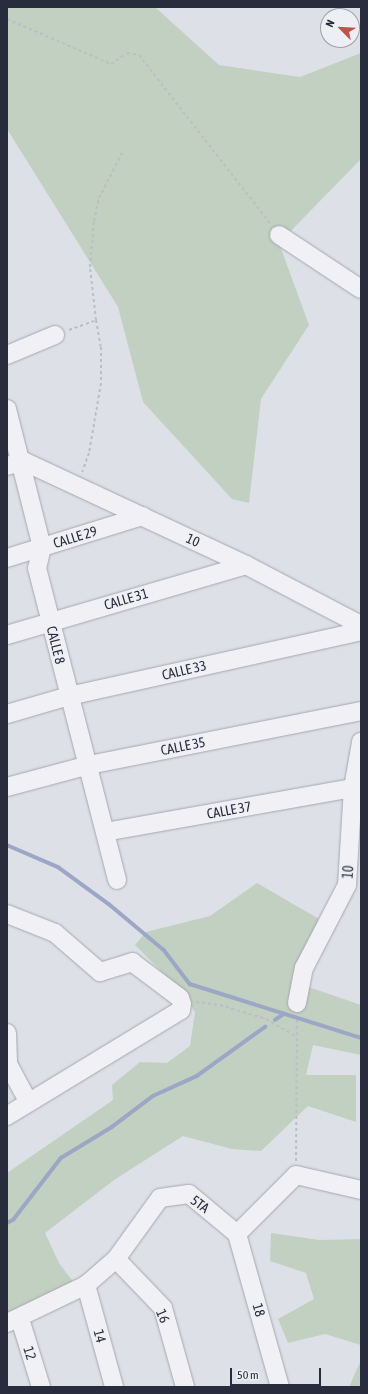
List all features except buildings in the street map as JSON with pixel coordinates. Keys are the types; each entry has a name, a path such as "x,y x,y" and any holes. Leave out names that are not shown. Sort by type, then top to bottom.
{"street":[{"path":"279,235 361,290"},
{"path":"7,355 55,335"},
{"name":"CALLE 8","path":"7,409 15,464 42,548 37,568 69,696 89,765 104,832 117,880"},
{"name":"10","path":"15,464 76,486 142,516 246,565 361,624"},
{"name":"CALLE 29","path":"7,558 142,516"},
{"name":"CALLE 31","path":"7,635 50,621 246,565"},
{"name":"CALLE 33","path":"7,714 69,696 361,631"},
{"name":"CALLE 35","path":"7,787 89,765 361,711"},
{"name":"10","path":"297,1003 304,968 347,885 353,788 361,742"},
{"name":"CALLE 37","path":"104,832 353,788"},
{"path":"7,914 55,933 100,972 132,962 180,998 182,1004 181,1010 28,1101 7,1116"},
{"path":"7,1033 8,1064 28,1101"},
{"path":"238,1234 296,1175 361,1190"},
{"name":"5TA","path":"14,1321 86,1285 116,1259 160,1198 189,1194 238,1234"},
{"name":"18","path":"238,1234 280,1387"},
{"name":"16","path":"116,1259 163,1308 185,1387"},
{"name":"14","path":"86,1285 114,1387"},
{"name":"12","path":"14,1321 40,1387"}],"path":[{"path":"7,19 110,64 127,53 139,55 279,235"},
{"path":"76,486 89,452 102,383 90,267 94,222 99,198 122,153"},
{"path":"55,335 96,320"},
{"path":"296,1175 297,1003"},
{"path":"182,1004 220,1005 266,1019 296,1036"}],"green space":[{"path":"7,7 155,7 219,65 300,77 361,53 361,159 279,243 309,325 261,399 249,503 232,499 143,402 118,307 7,129"},
{"path":"257,883 319,919 291,981 361,1005 361,1055 313,1045 306,1075 356,1075 356,1122 308,1106 261,1151 232,1149 183,1136 114,1180 45,1233 59,1263 77,1287 7,1314 7,1173 113,1100 112,1085 140,1062 167,1063 190,1046 195,1012 180,990 135,945 146,932 210,916"},
{"path":"271,1233 319,1240 361,1239 361,1345 325,1334 288,1343 278,1319 314,1299 306,1273 270,1261"},
{"path":"361,1360 361,1387 349,1387"}],"waterway":[{"path":"7,845 58,867 109,904 164,950 190,984 361,1038"},
{"path":"275,1020 284,1014"},
{"path":"7,1223 13,1220 61,1158 112,1127 153,1096 197,1076 265,1027"}]}
